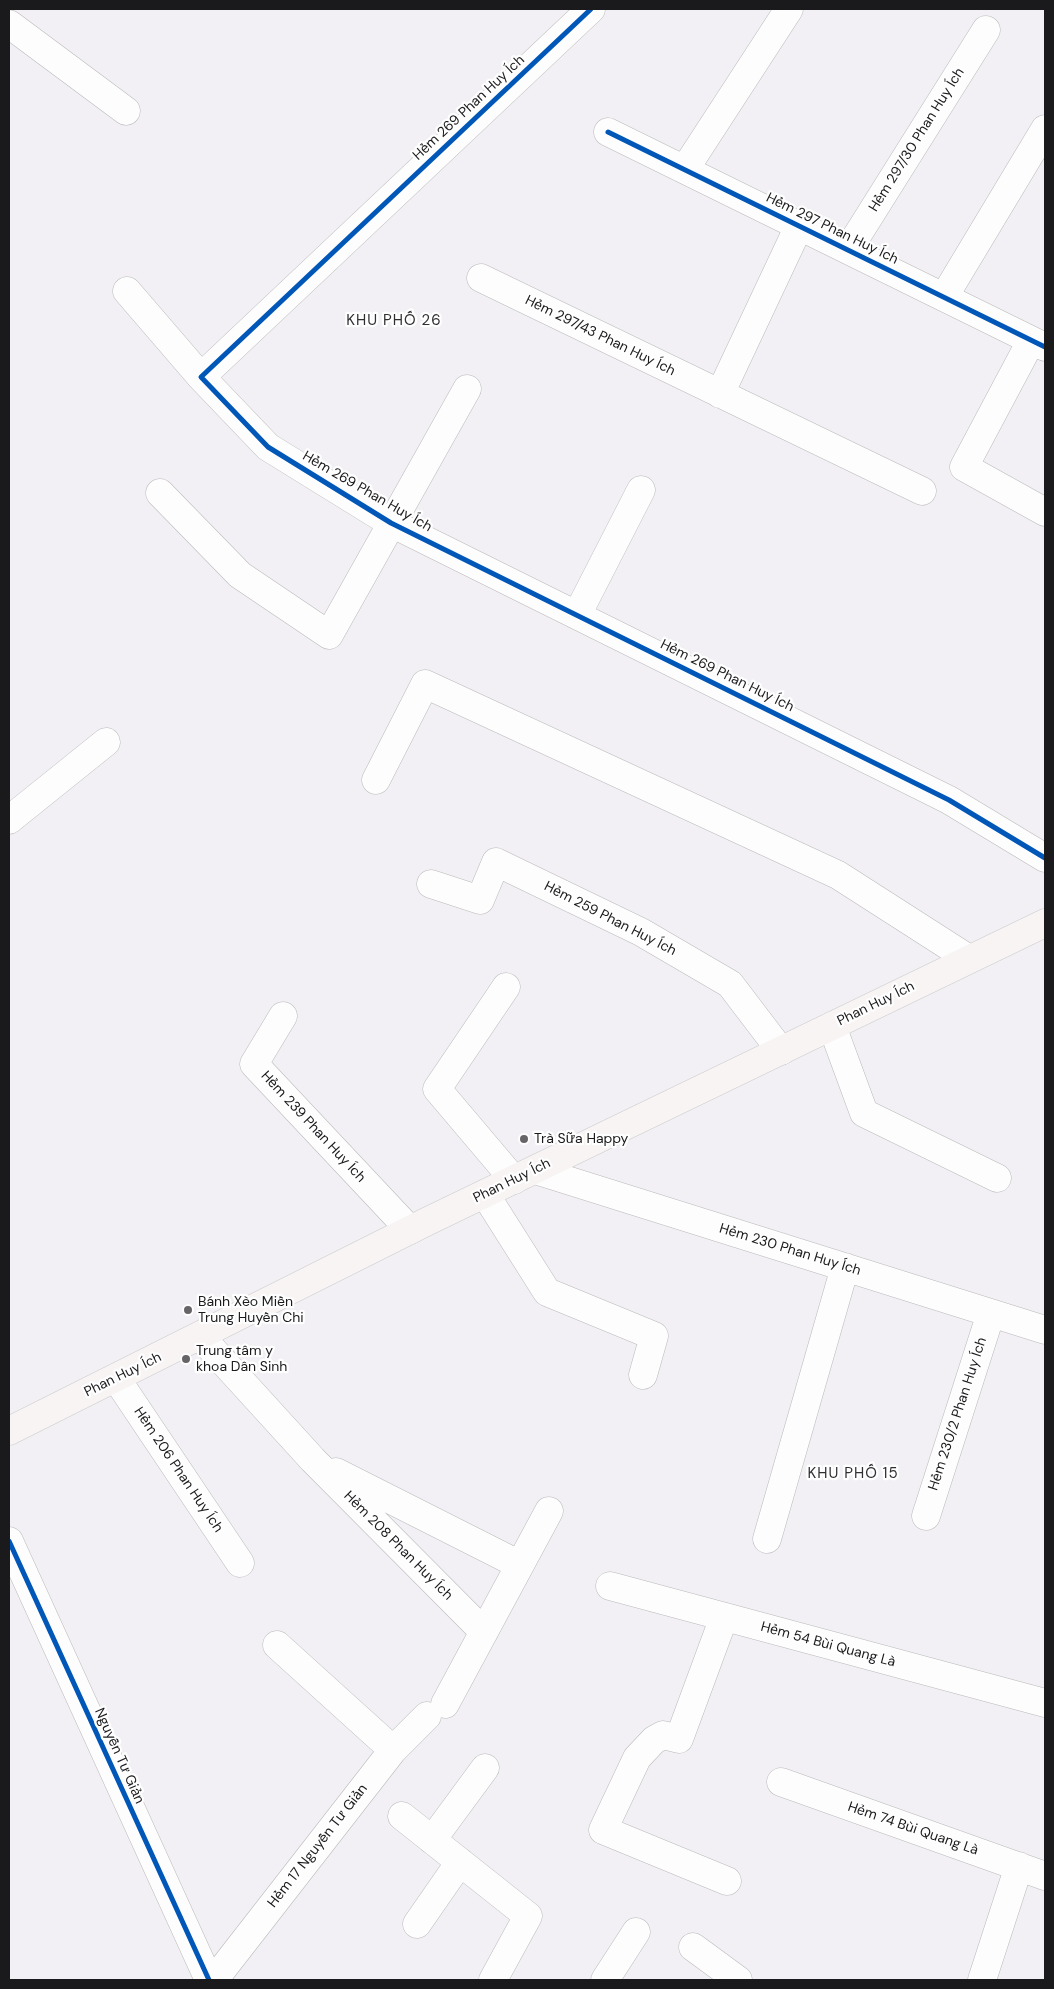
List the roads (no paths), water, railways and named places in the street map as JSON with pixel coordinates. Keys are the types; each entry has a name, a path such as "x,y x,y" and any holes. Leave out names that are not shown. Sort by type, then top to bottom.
{"main road":[{"name":"Phan Huy Ích","path":"9,1431 410,1230 1045,923"}],"street":[{"name":"Hẻm 269 Phan Huy Ích","path":"201,377 591,9"},
{"path":"685,169 790,9"},
{"path":"9,24 126,111"},
{"name":"Hẻm 297/30 Phan Huy Ích","path":"848,250 986,30"},
{"path":"944,298 1045,129"},
{"name":"Hẻm 297 Phan Huy Ích","path":"608,132 1038,344"},
{"path":"720,394 799,226"},
{"name":"Hẻm 297/43 Phan Huy Ích","path":"481,278 922,490"},
{"name":"Hẻm 269 Phan Huy Ích","path":"127,291 201,377 268,447 392,523 949,800 1045,858"},
{"path":"1038,344 964,467 1045,512"},
{"path":"160,493 240,575 329,635 467,389"},
{"path":"577,615 641,490"},
{"path":"376,780 425,684 838,875 969,959"},
{"path":"9,820 106,742"},
{"name":"Hẻm 259 Phan Huy Ích","path":"430,884 480,900 496,862 641,932 730,984 781,1051"},
{"path":"506,987 437,1089 525,1175"},
{"name":"Hẻm 239 Phan Huy Ích","path":"283,1016 254,1064 410,1230"},
{"path":"832,1026 864,1113 997,1178"},
{"name":"Hẻm 230 Phan Huy Ích","path":"525,1175 845,1267 1045,1330"},
{"path":"486,1194 547,1292 654,1336 643,1375"},
{"path":"767,1539 845,1267"},
{"name":"Hẻm 230/2 Phan Huy Ích","path":"926,1516 990,1313"},
{"name":"Hẻm 208 Phan Huy Ích","path":"200,1336 313,1460 484,1632"},
{"name":"Hẻm 206 Phan Huy Ích","path":"116,1378 240,1563"},
{"name":"Hẻm 208 Phan Huy Ích","path":"313,1460 520,1565"},
{"path":"484,1632 549,1511"},
{"name":"Nguyễn Tư Giản","path":"9,1541 209,1980"},
{"name":"Hẻm 54 Bùi Quang Là","path":"610,1586 1045,1702"},
{"path":"724,1617 679,1738 663,1735 654,1740 637,1758 603,1830 727,1881"},
{"name":"Hẻm 17 Nguyễn Tư Giản","path":"214,1980 393,1750 436,1710 484,1632"},
{"path":"277,1645 393,1750"},
{"path":"432,1840 485,1768"},
{"name":"Hẻm 74 Bùi Quang Là","path":"782,1782 1045,1876"},
{"path":"402,1816 528,1916 493,1980"},
{"path":"418,1924 460,1862"},
{"path":"982,1980 1019,1866"},
{"path":"605,1980 636,1932"},
{"path":"694,1946 738,1980"}],"place":[{"name":"Trà Sữa Happy","path":"524,1139"},
{"name":"Bánh Xèo Miền Trung Huyền Chi","path":"188,1310"},
{"name":"Trung tâm y khoa Dân Sinh","path":"186,1359"}],"district":[{"name":"KHU PHỐ 26","path":"394,321"},
{"name":"KHU PHỐ 15","path":"853,1474"}]}
